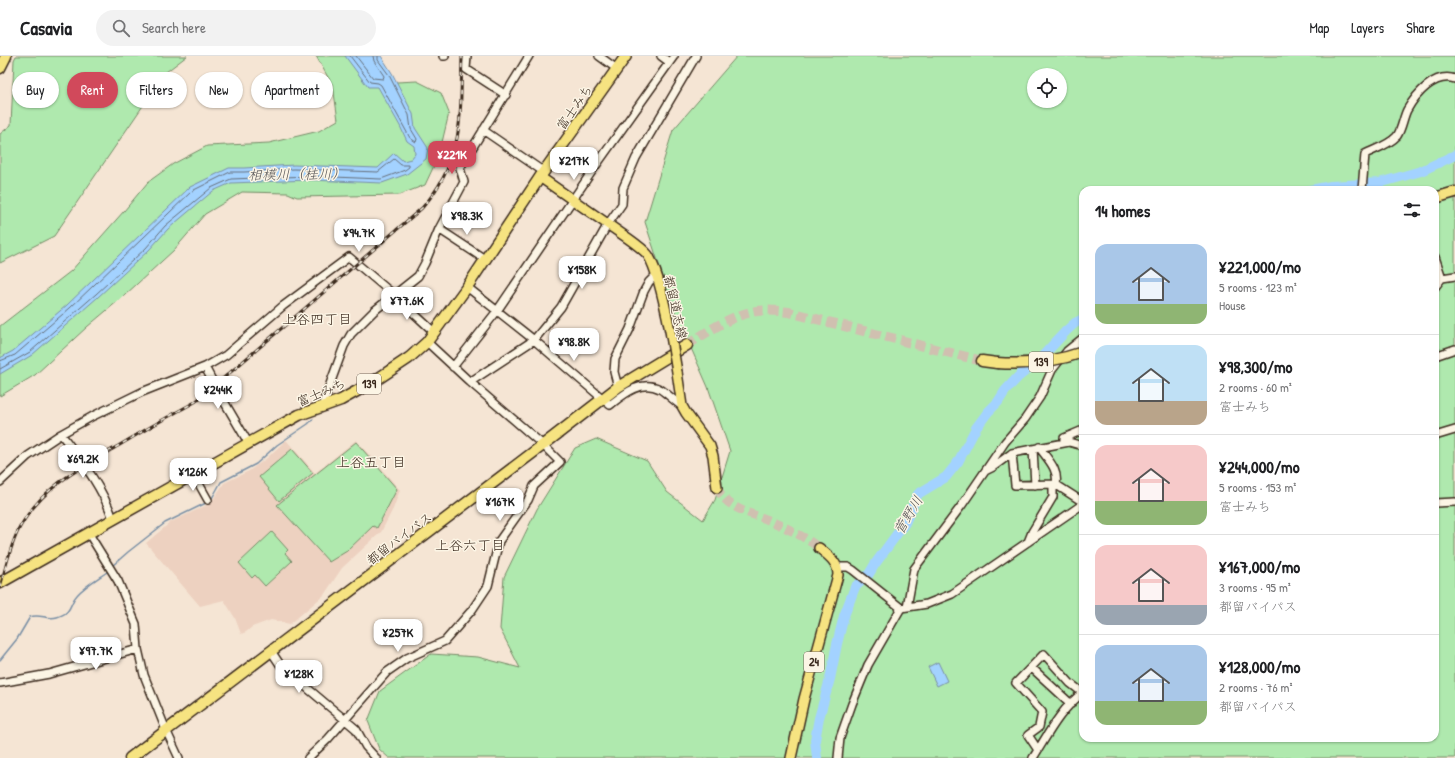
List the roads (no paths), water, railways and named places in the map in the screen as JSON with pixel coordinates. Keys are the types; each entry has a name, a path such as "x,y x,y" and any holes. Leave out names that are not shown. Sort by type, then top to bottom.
{"highway":[{"path":"0,68 6,56"},
{"name":"富士みち","path":"0,583 299,415 341,400 373,382 409,358 427,342 467,287 542,175 626,56"},
{"path":"1439,197 1455,192"},
{"name":"都留バイパス","path":"130,758 544,445 618,387 687,345"},
{"name":"139","path":"982,361 1020,364 1054,360 1079,353"}],"main road":[{"name":"都留道志線","path":"542,175 573,200 645,252 648,256 662,293 671,336 682,406 710,446 713,456 717,488"},
{"path":"819,548 828,555 838,568"},
{"name":"24","path":"791,758 804,699 838,575 838,568"}],"street":[{"path":"467,56 466,69 506,95"},
{"path":"322,406 344,346 351,334 394,295 418,276 439,229 464,182 460,168 529,56"},
{"path":"599,56 617,69"},
{"path":"661,56 669,62"},
{"path":"453,367 497,311 674,56"},
{"path":"470,382 534,340 561,308 608,224 622,204 623,188 636,158 696,56"},
{"path":"1362,186 1365,154 1383,146 1396,136 1407,110 1422,91 1437,79 1448,77 1455,79"},
{"path":"483,130 542,175"},
{"path":"439,229 486,260"},
{"path":"0,482 28,456 61,434 93,416 142,392 205,367 226,355 283,306 349,257 394,295 434,332"},
{"path":"1439,269 1442,278"},
{"path":"618,387 614,372 615,360 630,328 644,291 649,282 656,275"},
{"path":"1439,282 1442,278 1455,276"},
{"path":"467,287 534,340 610,405 632,389 652,386 661,390 682,406"},
{"path":"838,758 840,738 852,704 871,660 904,607 914,569 987,470 1005,442 1025,419 1036,403 1052,370 1067,351 1079,341"},
{"path":"308,758 328,739 387,672 407,658 445,641 472,610 488,586 499,541 528,500 534,486 560,462 544,445 470,382 427,342"},
{"path":"1439,354 1455,348"},
{"path":"205,367 249,444"},
{"path":"1439,435 1455,430"},
{"path":"1064,442 1064,438 1079,432"},
{"path":"61,434 89,470 107,501 113,519"},
{"path":"987,470 994,467 1012,453 1064,442 1079,445"},
{"path":"1035,485 1036,448"},
{"path":"1028,542 1032,532 1053,497 1058,478 1056,472 1036,448"},
{"path":"1012,453 1014,485 1055,485 1079,500"},
{"path":"194,475 208,500"},
{"path":"1439,503 1455,502"},
{"path":"838,568 848,567 904,607 927,604 952,594 1079,506"},
{"path":"89,534 118,582 136,624 138,649 144,675 179,758"},
{"path":"0,683 49,674 138,649"},
{"path":"271,651 281,666 346,719 356,729 366,746 376,758"},
{"path":"1038,750 1028,735 1039,727 1042,712 1016,683 1044,654 1070,683 1079,690"},
{"path":"1032,668 1071,704"},
{"path":"1058,693 1070,683"},
{"path":"1033,758 1060,716 1079,697"}],"water":[{"name":"相模川（桂川）","path":"345,56 381,56 392,73 413,114 415,128 428,148 426,159 407,174 382,183 310,180 231,183 213,191 168,229 149,250 32,355 0,374 0,358 13,351 67,305 190,187 229,168 294,165 378,168 394,153 403,161 411,159 415,154 414,146 407,141 378,87 368,87"},
{"path":"938,662 947,681 937,686 928,667"}],"waterway":[{"path":"472,142 483,124"},
{"name":"菅野川","path":"1331,186 1379,183 1421,171 1455,155"},
{"name":"菅野川","path":"817,758 815,740 819,718 830,679 844,616 855,587 869,574 905,523 918,494 946,477 958,462 976,428 998,402 1005,391 1018,377 1039,360 1066,331 1079,321"},
{"path":"211,500 221,482 256,464 277,445 313,419"},
{"path":"112,566 165,523 208,502"},
{"path":"0,660 17,639 30,617 37,616 53,618 66,613 74,598 91,583 107,572"}],"tunnel":[{"path":"687,345 720,324 738,316 757,311 773,311 789,312 982,361"},
{"path":"717,488 722,496 735,507 785,527 819,548"}],"railway":[{"path":"0,587 11,549 20,527 39,501 51,490 90,462 195,402 422,208 436,190 446,172 453,154 460,118 462,56"}],"district":[{"name":"上谷四丁目","path":"317,319"},
{"name":"上谷五丁目","path":"371,462"},
{"name":"上谷六丁目","path":"470,545"}]}
